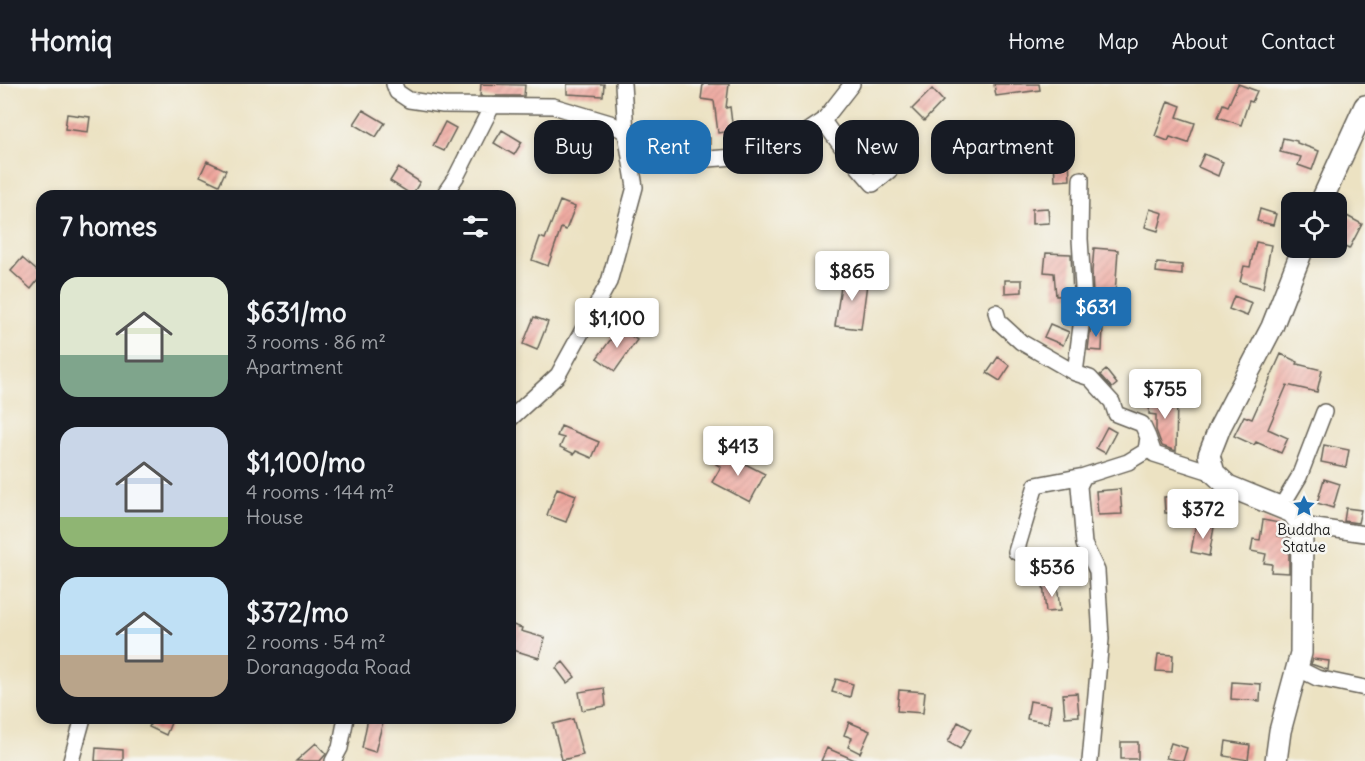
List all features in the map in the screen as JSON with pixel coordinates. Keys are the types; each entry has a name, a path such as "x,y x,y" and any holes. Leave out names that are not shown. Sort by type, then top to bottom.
{"street":[{"path":"394,84 397,92 409,100 443,105 553,106 597,118 626,133"},
{"path":"623,84 626,133"},
{"path":"835,138 823,121 852,84"},
{"path":"447,190 492,106"},
{"path":"1326,192 1365,106"},
{"path":"516,414 558,375 609,282 635,187 633,174"},
{"path":"865,174 873,183 885,174"},
{"path":"1075,373 1084,303 1080,239 1081,179"},
{"path":"1214,473 1209,455 1220,427 1272,327 1299,258"},
{"path":"996,312 999,322 1021,342 1075,373 1090,378 1112,402 1116,414 1142,424 1154,454 1214,473 1228,486 1292,512 1302,525 1301,653 1280,731 1276,761"},
{"path":"1281,507 1299,477 1324,412"},
{"path":"1016,552 1036,485 1083,476 1128,462 1146,451 1148,437"},
{"path":"1083,476 1079,486 1084,544 1097,571 1101,639 1090,761"},
{"path":"1302,525 1365,534"},
{"path":"1297,668 1317,678 1365,688"},
{"path":"71,761 81,724"},
{"path":"333,761 340,748 345,724"}],"building":[{"path":"481,84 525,85 524,96 480,96"},
{"path":"567,84 604,84 603,96 567,94"},
{"path":"703,84 729,84 726,108 730,107 732,120 723,120 723,132 718,133 714,101 701,99"},
{"path":"994,84 1039,84 1040,90 996,96"},
{"path":"1238,84 1257,91 1252,102 1249,101 1241,125 1218,117 1223,104 1228,106"},
{"path":"932,89 943,101 924,121 912,109"},
{"path":"1168,101 1181,106 1177,117 1195,123 1188,143 1170,137 1168,141 1155,136"},
{"path":"363,110 385,123 376,137 354,124"},
{"path":"67,114 90,117 88,132 65,129"},
{"path":"445,122 456,128 444,151 433,146"},
{"path":"502,130 522,142 514,155 494,143"},
{"path":"1283,138 1297,141 1297,143 1319,151 1312,170 1298,165 1301,157 1280,152"},
{"path":"1204,154 1223,162 1218,176 1198,167"},
{"path":"207,161 226,170 219,185 200,176"},
{"path":"398,168 420,182 415,190 404,190 390,181"},
{"path":"1055,174 1070,174 1070,180 1055,181"},
{"path":"560,201 575,207 566,230 561,228 548,266 532,260 540,237 545,239"},
{"path":"1048,208 1049,223 1032,224 1032,209"},
{"path":"1150,209 1163,213 1158,231 1145,227"},
{"path":"1260,209 1276,214 1273,225 1257,221"},
{"path":"1347,216 1362,224 1349,249 1347,248"},
{"path":"1256,242 1271,245 1263,288 1240,282 1244,266 1250,267"},
{"path":"1094,248 1118,250 1115,295 1093,293"},
{"path":"1046,253 1071,254 1073,295 1056,296 1054,273 1044,272"},
{"path":"22,258 36,270 36,283 31,289 11,271"},
{"path":"1157,263 1182,265 1182,275 1156,272"},
{"path":"848,273 868,276 861,329 835,326 842,279 847,280"},
{"path":"1005,280 1022,280 1022,292 1005,293"},
{"path":"1234,296 1252,303 1247,316 1229,309"},
{"path":"1110,302 1123,302 1124,313 1111,314"},
{"path":"534,317 548,322 537,350 523,344"},
{"path":"1050,324 1069,332 1063,345 1044,337"},
{"path":"1091,325 1103,326 1102,351 1088,350"},
{"path":"619,328 637,340 615,371 597,358"},
{"path":"1281,354 1298,362 1297,364 1322,370 1317,392 1287,385 1268,429 1288,438 1281,453 1256,442 1254,445 1234,436 1244,416 1252,419"},
{"path":"998,357 1010,366 1000,381 987,373"},
{"path":"1106,370 1117,384 1112,388 1100,375"},
{"path":"1150,396 1177,398 1176,451 1162,446 1156,430 1156,415 1149,414"},
{"path":"561,426 599,442 592,458 576,451 574,454 560,447 564,438 557,436"},
{"path":"1107,427 1116,432 1105,453 1096,448"},
{"path":"1324,445 1349,450 1346,467 1321,462"},
{"path":"722,452 765,474 750,502 712,482 721,467 716,464"},
{"path":"1324,479 1340,484 1333,508 1317,503"},
{"path":"557,488 576,495 566,522 547,515"},
{"path":"1120,489 1122,514 1098,515 1096,491"},
{"path":"1184,496 1184,513 1165,513 1164,497"},
{"path":"1346,508 1361,510 1358,523 1344,521"},
{"path":"1263,520 1279,523 1277,536 1289,538 1289,573 1271,572 1272,564 1264,563 1266,554 1251,551 1253,539 1260,540"},
{"path":"1196,524 1214,527 1209,556 1191,552"},
{"path":"1057,583 1060,611 1046,612 1043,584"},
{"path":"516,626 522,628 521,631 545,638 539,658 516,651"},
{"path":"1158,654 1173,655 1172,672 1156,671"},
{"path":"1313,659 1329,661 1328,670 1311,664"},
{"path":"563,662 575,677 567,683 556,668"},
{"path":"836,679 853,684 850,697 832,692"},
{"path":"1232,682 1261,684 1260,701 1231,699"},
{"path":"604,688 606,706 582,710 579,692"},
{"path":"899,690 925,692 923,713 897,711"},
{"path":"1077,693 1079,716 1065,717 1063,694"},
{"path":"1030,701 1051,705 1048,723 1027,719"},
{"path":"573,719 583,755 562,760 553,724"},
{"path":"849,722 870,731 860,753 848,747 852,738 844,735"},
{"path":"958,722 971,729 960,749 948,742"},
{"path":"150,724 171,724 166,735 149,727"},
{"path":"367,724 382,724 375,752 362,748"},
{"path":"1226,741 1250,745 1248,760 1224,756"},
{"path":"1121,742 1138,742 1138,759 1121,759"},
{"path":"316,743 326,754 320,761 296,761"},
{"path":"1171,743 1187,748 1183,761 1166,758"},
{"path":"96,748 123,750 123,761 95,761"},
{"path":"827,748 857,761 821,761"}],"place":[{"name":"Buddha Statue","path":"1304,506"}]}
